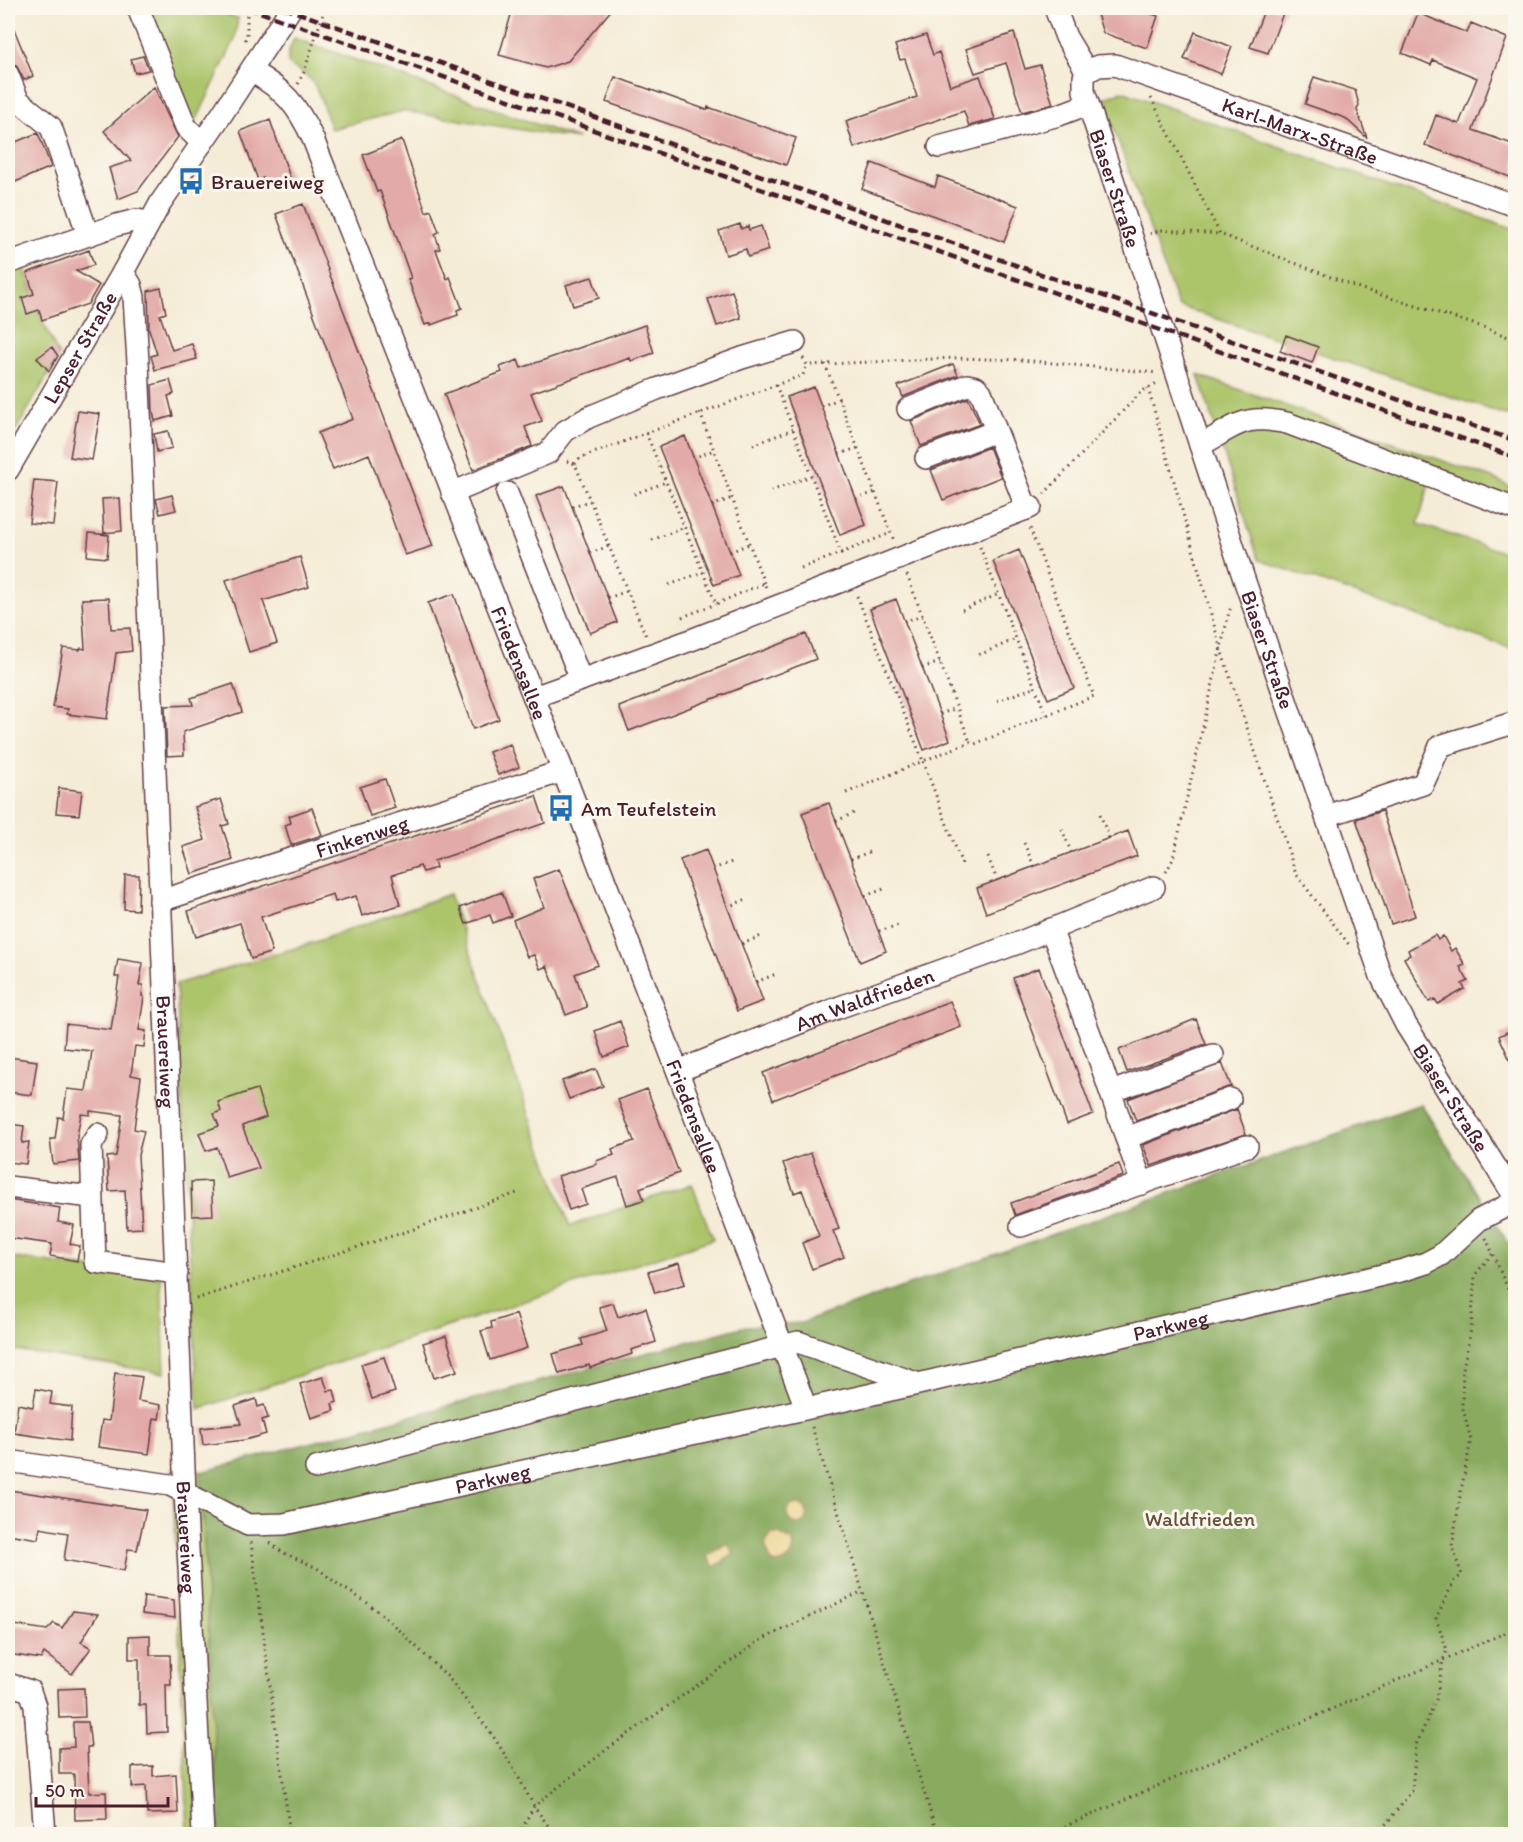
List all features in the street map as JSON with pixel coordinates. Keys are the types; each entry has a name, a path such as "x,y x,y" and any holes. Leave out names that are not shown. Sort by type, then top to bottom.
{"street":[{"path":"138,8 186,127 202,143"},
{"path":"251,71 291,8"},
{"path":"1055,8 1066,38 1087,72"},
{"name":"Karl-Marx-Straße","path":"1087,72 1106,64 1115,65 1515,206"},
{"name":"Lepser Straße","path":"8,470 123,272 149,222 251,71"},
{"name":"Friedensallee","path":"251,71 267,80 290,99 299,111 313,139 563,771 783,1346"},
{"name":"Biaser Straße","path":"1087,72 1083,83 1088,104 1244,579 1378,968 1391,997 1418,1045 1515,1200"},
{"path":"8,75 18,100 51,127 88,235"},
{"path":"939,147 1048,118 1088,104"},
{"path":"8,262 137,220 149,222"},
{"name":"Brauereiweg","path":"123,272 131,285 134,297 185,1492 203,1834"},
{"path":"452,493 548,453 565,431 589,417 678,381 795,342"},
{"path":"534,697 653,654 1027,509 981,392 976,387 967,385 908,409"},
{"path":"1200,445 1213,440 1240,423 1264,419 1287,423 1515,509"},
{"path":"926,458 996,431"},
{"path":"507,493 582,680"},
{"path":"1326,816 1423,784 1440,746 1515,722"},
{"name":"Finkenweg","path":"160,901 563,771"},
{"name":"Am Waldfrieden","path":"678,1071 840,1007 1051,929 1160,881"},
{"path":"1051,929 1142,1184"},
{"path":"1111,1092 1213,1055"},
{"path":"1126,1138 1230,1099"},
{"path":"98,1134 91,1145 95,1262 177,1273"},
{"path":"1021,1226 1247,1146"},
{"path":"8,1186 92,1197"},
{"name":"Parkweg","path":"8,1461 170,1485 248,1525 284,1524 308,1520 918,1384 1404,1270 1441,1255 1479,1220 1515,1200"},
{"path":"316,1468 798,1342 918,1384"},
{"path":"783,1346 806,1408"},
{"path":"8,1684 30,1691 35,1706 45,1834"}],"path":[{"path":"290,99 304,72 326,8"},
{"path":"1137,72 1220,234"},
{"path":"1147,234 1161,230 1220,234 1359,288 1483,327 1515,340"},
{"path":"970,742 825,364 955,358 1021,360 1177,375"},
{"path":"575,464 580,458 803,375 807,365"},
{"path":"846,793 970,742 975,744 1094,696 1027,509 1142,391 1177,375"},
{"path":"776,385 841,553"},
{"path":"1148,388 1221,650 1296,874 1352,949"},
{"path":"821,406 838,399"},
{"path":"700,413 774,607"},
{"path":"753,445 793,429"},
{"path":"646,433 716,604"},
{"path":"839,454 858,448"},
{"path":"693,458 714,450"},
{"path":"548,453 575,464 653,654"},
{"path":"771,491 811,476"},
{"path":"634,494 666,482"},
{"path":"856,499 875,492"},
{"path":"712,506 732,498"},
{"path":"572,506 590,501"},
{"path":"652,540 684,527"},
{"path":"973,529 1046,715"},
{"path":"801,568 891,533"},
{"path":"730,552 749,544"},
{"path":"590,553 609,546"},
{"path":"669,585 703,572"},
{"path":"850,577 963,867"},
{"path":"1160,881 1173,860 1229,612 1244,579"},
{"path":"682,617 764,583"},
{"path":"608,598 627,591"},
{"path":"962,610 999,594"},
{"path":"904,621 923,616"},
{"path":"980,655 1016,639"},
{"path":"922,668 940,662"},
{"path":"997,701 1035,687"},
{"path":"939,714 957,708"},
{"path":"836,821 854,813"},
{"path":"1100,814 1109,838"},
{"path":"1062,829 1071,852"},
{"path":"1024,843 1034,867"},
{"path":"851,859 869,852"},
{"path":"988,857 997,880"},
{"path":"713,869 732,862"},
{"path":"865,896 884,889"},
{"path":"727,907 747,899"},
{"path":"879,931 899,925"},
{"path":"742,944 761,936"},
{"path":"756,982 776,974"},
{"path":"178,1303 283,1272 517,1193"},
{"path":"1479,1220 1515,1308"},
{"path":"1378,1834 1412,1791 1416,1745 1436,1700 1443,1660 1448,1650 1436,1618 1454,1581 1462,1575 1452,1547 1472,1440 1462,1405 1463,1370 1471,1329 1475,1275 1492,1254"},
{"path":"806,1408 937,1834"},
{"path":"248,1525 282,1552 317,1568 366,1602 448,1677 493,1736 534,1806 554,1834"},
{"path":"248,1525 290,1834"},
{"path":"519,1834 534,1806 610,1748 761,1640 861,1592"},
{"path":"1048,1834 1515,1628"}],"green space":[{"path":"131,8 208,8 238,18 235,39 188,138"},
{"path":"294,38 578,139 403,111 331,129 314,85 309,78 288,63 288,54"},
{"path":"1122,91 1515,230 1515,418 1178,306 1103,99"},
{"path":"25,269 42,320 59,356 8,444 8,275"},
{"path":"1198,375 1492,478 1515,489 1515,515 1430,482 1418,524 1515,556 1515,650 1259,560"},
{"path":"449,894 570,1226 692,1184 713,1239 198,1409 176,984 315,942"},
{"name":"Waldfrieden","path":"1421,1104 1515,1254 1515,1834 218,1834 201,1472 746,1326 801,1323"},
{"path":"8,1257 161,1278 165,1373 8,1349"},
{"path":"172,1468 201,1471 218,1834 188,1834"}],"sand":[{"path":"797,1504 804,1507 807,1514 804,1521 797,1524 790,1521 787,1514 790,1507"},
{"path":"772,1534 779,1534 793,1542 792,1554 784,1562 775,1564 770,1559 765,1544"},
{"path":"727,1543 734,1554 714,1567 707,1556"}],"building":[{"path":"517,8 613,8 568,61 546,68 499,55 511,15"},
{"path":"1095,8 1134,8 1158,16 1147,48 1103,33"},
{"path":"1265,8 1285,8 1268,53 1250,47"},
{"path":"1418,13 1467,33 1471,23 1507,38 1473,130 1515,145 1515,179 1425,145 1436,115 1459,124 1477,78 1433,60 1431,65 1402,53"},
{"path":"8,14 33,76 24,80 16,65 8,63"},
{"path":"1195,32 1232,47 1221,74 1184,59"},
{"path":"1014,33 1025,69 1040,65 1053,104 1022,112 1006,63 975,73 966,49"},
{"path":"926,35 933,55 939,52 950,86 980,76 995,119 969,126 964,111 854,148 846,121 917,97 905,59 900,60 895,45"},
{"path":"143,56 149,70 135,73 131,59"},
{"path":"615,77 707,110 708,107 796,138 786,165 606,102"},
{"path":"1314,77 1355,90 1359,105 1357,110 1367,138 1345,118 1305,104"},
{"path":"154,87 178,137 138,191 118,199 109,168 131,161 104,131"},
{"path":"270,120 291,180 266,188 263,178 258,180 240,131"},
{"path":"38,133 51,167 8,185 8,145"},
{"path":"402,140 426,212 431,210 439,232 435,234 440,249 436,250 447,279 450,277 462,308 457,310 458,315 431,325 431,323 425,325 380,191 377,192 363,155"},
{"path":"872,163 935,187 938,176 1018,206 1004,242 862,189"},
{"path":"303,204 433,546 405,555 369,454 333,469 318,433 353,419 276,214"},
{"path":"740,224 741,229 748,226 749,230 761,226 769,250 748,257 746,249 726,255 719,231"},
{"path":"89,250 94,265 76,271 99,285 88,304 42,320 39,310 27,314 22,298 34,294 27,273"},
{"path":"592,277 599,298 573,306 566,285"},
{"path":"161,288 166,313 160,315 172,350 192,344 197,359 155,370 151,356 157,354 149,329 148,291"},
{"path":"732,291 741,318 717,326 708,299"},
{"path":"645,325 654,353 631,361 630,358 531,393 542,421 525,427 532,446 473,470 444,394 502,372 500,367 518,360 521,368"},
{"path":"1286,335 1318,347 1312,363 1280,351"},
{"path":"52,347 58,356 49,371 37,358"},
{"path":"953,364 958,375 903,397 898,386"},
{"path":"170,380 174,394 168,396 173,416 155,421 152,385"},
{"path":"814,387 866,525 840,535 787,397"},
{"path":"968,398 980,424 921,446 911,421"},
{"path":"78,411 100,414 92,460 70,457"},
{"path":"168,431 172,448 157,452 154,434"},
{"path":"685,436 739,575 714,585 659,447"},
{"path":"989,447 1001,477 943,500 931,470"},
{"path":"34,480 58,482 53,525 29,523"},
{"path":"564,486 617,622 590,633 536,496"},
{"path":"172,495 176,510 160,514 156,499"},
{"path":"120,498 122,531 104,533 102,499"},
{"path":"89,533 109,535 107,558 87,556"},
{"path":"1019,550 1074,688 1048,699 993,561"},
{"path":"300,557 309,587 263,601 277,643 249,652 226,580"},
{"path":"454,594 499,719 473,729 428,603"},
{"path":"109,598 111,629 130,628 132,651 116,653 107,719 67,714 68,709 53,707 63,648 85,649 82,599"},
{"path":"896,599 950,740 924,750 870,609"},
{"path":"806,634 816,659 629,731 619,707"},
{"path":"233,684 242,712 183,732 184,755 167,756 165,706 193,705 191,698"},
{"path":"510,744 519,767 498,775 489,752"},
{"path":"385,779 395,808 370,816 360,787"},
{"path":"59,788 82,791 79,815 56,813"},
{"path":"536,796 545,823 434,861 436,868 423,872 420,866 392,875 400,905 362,916 356,896 335,902 333,894 261,917 272,952 251,959 240,923 196,937 188,911"},
{"path":"221,799 229,824 222,826 233,860 192,874 183,847 205,840 195,807"},
{"path":"829,803 886,951 860,962 802,813"},
{"path":"312,808 322,835 291,845 285,825 291,823 289,816"},
{"path":"1382,811 1415,916 1391,924 1356,819"},
{"path":"1128,831 1137,856 986,913 977,888"},
{"path":"706,850 763,1001 737,1011 680,860"},
{"path":"559,869 598,965 575,974 587,1007 566,1015 547,966 540,969 534,955 527,957 513,920 544,907 533,879"},
{"path":"125,875 139,875 138,910 124,909"},
{"path":"502,892 511,916 493,923 490,915 466,924 460,908"},
{"path":"1435,935 1438,940 1443,936 1451,951 1455,948 1465,965 1460,967 1468,981 1462,984 1465,989 1438,1004 1435,999 1429,1002 1404,958 1410,955 1408,950"},
{"path":"118,959 143,963 139,985 143,985 142,996 144,997 139,1030 146,1031 144,1047 135,1046 131,1075 141,1077 134,1129 144,1131 138,1155 142,1228 127,1229 125,1190 109,1191 107,1157 116,1156 122,1115 90,1111 90,1115 81,1114 77,1136 79,1161 53,1164 50,1139 55,1139 58,1117 63,1118 67,1089 86,1091 92,1051 64,1048 66,1024 111,1030 119,977 115,977"},
{"path":"1039,968 1093,1114 1067,1124 1013,978"},
{"path":"950,1001 961,1027 773,1100 763,1073"},
{"path":"1196,1019 1206,1044 1127,1072 1119,1050"},
{"path":"620,1021 629,1047 604,1057 595,1031"},
{"path":"1515,1028 1515,1071 1499,1036"},
{"path":"8,1057 37,1061 32,1095 8,1092"},
{"path":"1222,1063 1231,1086 1136,1121 1128,1099"},
{"path":"596,1069 603,1086 569,1099 562,1081"},
{"path":"257,1089 266,1117 242,1126 259,1168 227,1178 217,1147 206,1151 199,1133 219,1126 214,1114 221,1111 218,1102"},
{"path":"647,1089 679,1173 640,1188 644,1200 627,1205 618,1177 581,1189 586,1204 569,1210 558,1176 597,1164 596,1161 614,1155 612,1149 634,1141 618,1100"},
{"path":"1237,1109 1246,1134 1151,1166 1143,1145"},
{"path":"8,1124 24,1126 22,1143 29,1142 26,1164 8,1162"},
{"path":"811,1153 839,1229 833,1231 844,1257 812,1269 802,1243 819,1236 802,1190 794,1193 783,1163"},
{"path":"1119,1164 1123,1176 1015,1215 1011,1203"},
{"path":"211,1181 213,1215 192,1216 191,1182"},
{"path":"8,1200 60,1208 58,1222 74,1225 70,1244 80,1246 77,1261 50,1256 52,1244 9,1238"},
{"path":"679,1263 685,1284 655,1293 648,1272"},
{"path":"613,1303 618,1317 646,1308 656,1342 631,1350 632,1354 590,1368 589,1365 559,1374 553,1354 583,1345 581,1339 607,1331 599,1307"},
{"path":"516,1314 527,1348 490,1360 481,1331 492,1328 491,1322"},
{"path":"446,1336 457,1371 434,1378 423,1343"},
{"path":"384,1357 395,1392 372,1399 361,1364"},
{"path":"115,1373 142,1377 138,1401 161,1405 159,1419 154,1418 149,1454 98,1447 102,1420 109,1421"},
{"path":"323,1377 328,1391 334,1390 337,1402 332,1404 334,1411 311,1418 300,1384"},
{"path":"36,1389 52,1392 50,1404 72,1407 70,1441 14,1433 18,1404 33,1407"},
{"path":"256,1399 258,1407 264,1405 268,1418 262,1420 266,1434 245,1440 203,1445 201,1428 241,1424 235,1406"},
{"path":"9,1490 146,1510 137,1550 128,1549 124,1571 64,1560 68,1533 40,1528 38,1539 8,1534"},
{"path":"144,1596 174,1600 175,1618 142,1614"},
{"path":"73,1611 98,1614 81,1642 91,1648 72,1674 44,1653 41,1659 8,1654 8,1624 47,1630 54,1623 62,1628"},
{"path":"150,1635 150,1655 170,1655 171,1685 166,1685 167,1732 147,1733 146,1705 139,1705 139,1659 129,1659 129,1636"},
{"path":"84,1688 85,1717 59,1718 58,1689"},
{"path":"73,1722 88,1722 91,1747 87,1747 89,1793 106,1792 107,1819 75,1820 74,1774 59,1774 59,1748 74,1747"},
{"path":"153,1766 153,1776 176,1774 178,1813 147,1814 146,1786 132,1787 132,1767"}],"railway":[{"path":"248,8 1516,458"},
{"path":"284,8 1516,441"}],"place":[{"name":"Brauereiweg","path":"191,181"},
{"name":"Am Teufelstein","path":"561,808"}]}
